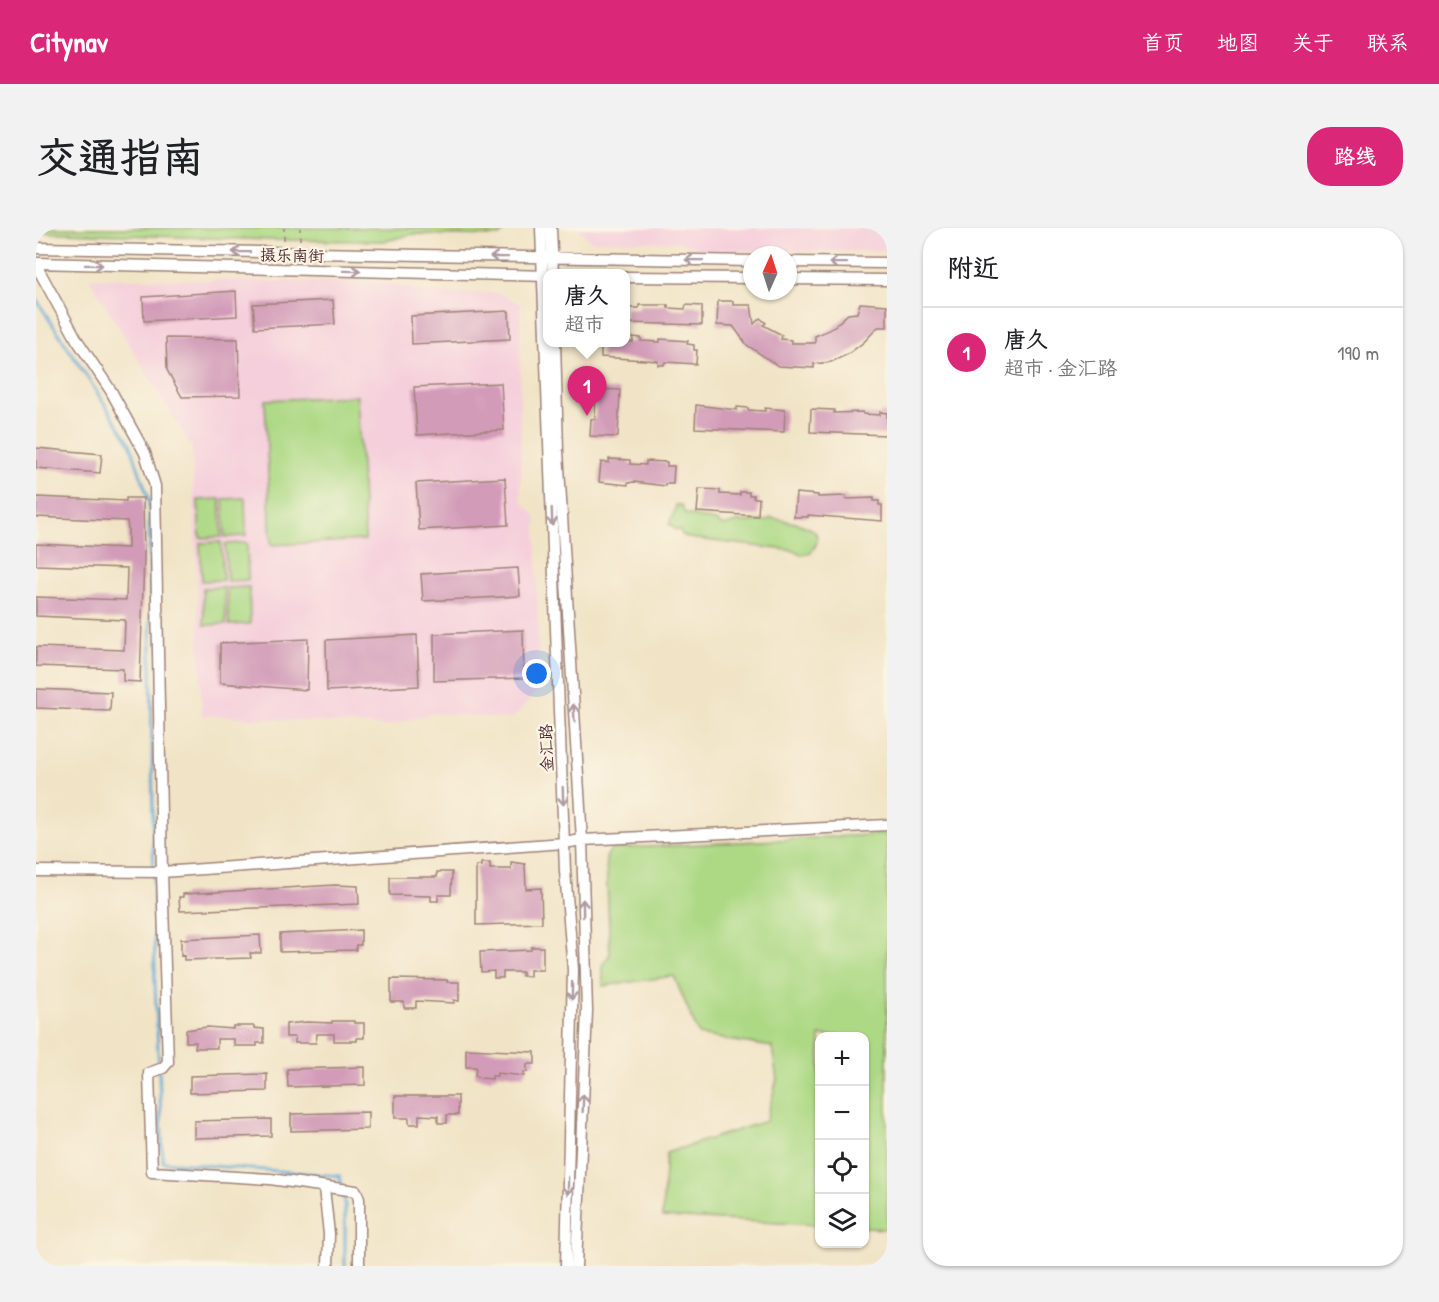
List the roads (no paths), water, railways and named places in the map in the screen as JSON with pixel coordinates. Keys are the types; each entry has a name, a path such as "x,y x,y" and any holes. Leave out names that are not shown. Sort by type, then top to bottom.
{"street":[{"name":"金汇路","path":"541,228 548,258"},
{"name":"金汇路","path":"548,269 551,228"},
{"name":"摄乐南街","path":"36,248 743,261"},
{"path":"797,262 887,263"},
{"name":"摄乐南街","path":"36,264 543,275"},
{"path":"36,264 77,340 111,390 145,453 155,486 168,1062 149,1073 152,1172 270,1179 356,1191 359,1198 359,1266"},
{"path":"630,277 743,278"},
{"path":"797,279 887,280"},
{"name":"金汇路","path":"550,347 564,843 573,970 566,1266"},
{"name":"金汇路","path":"555,347 558,451 582,840 587,1011 576,1266"},
{"path":"36,871 162,872 582,840 887,825"},
{"path":"324,1188 329,1234 328,1266"}],"waterway":[{"path":"36,299 130,443 149,500 155,983 163,1162 340,1176 341,1186"},
{"path":"343,1193 345,1266"}],"place":[{"name":"唐久","path":"587,416"}]}
